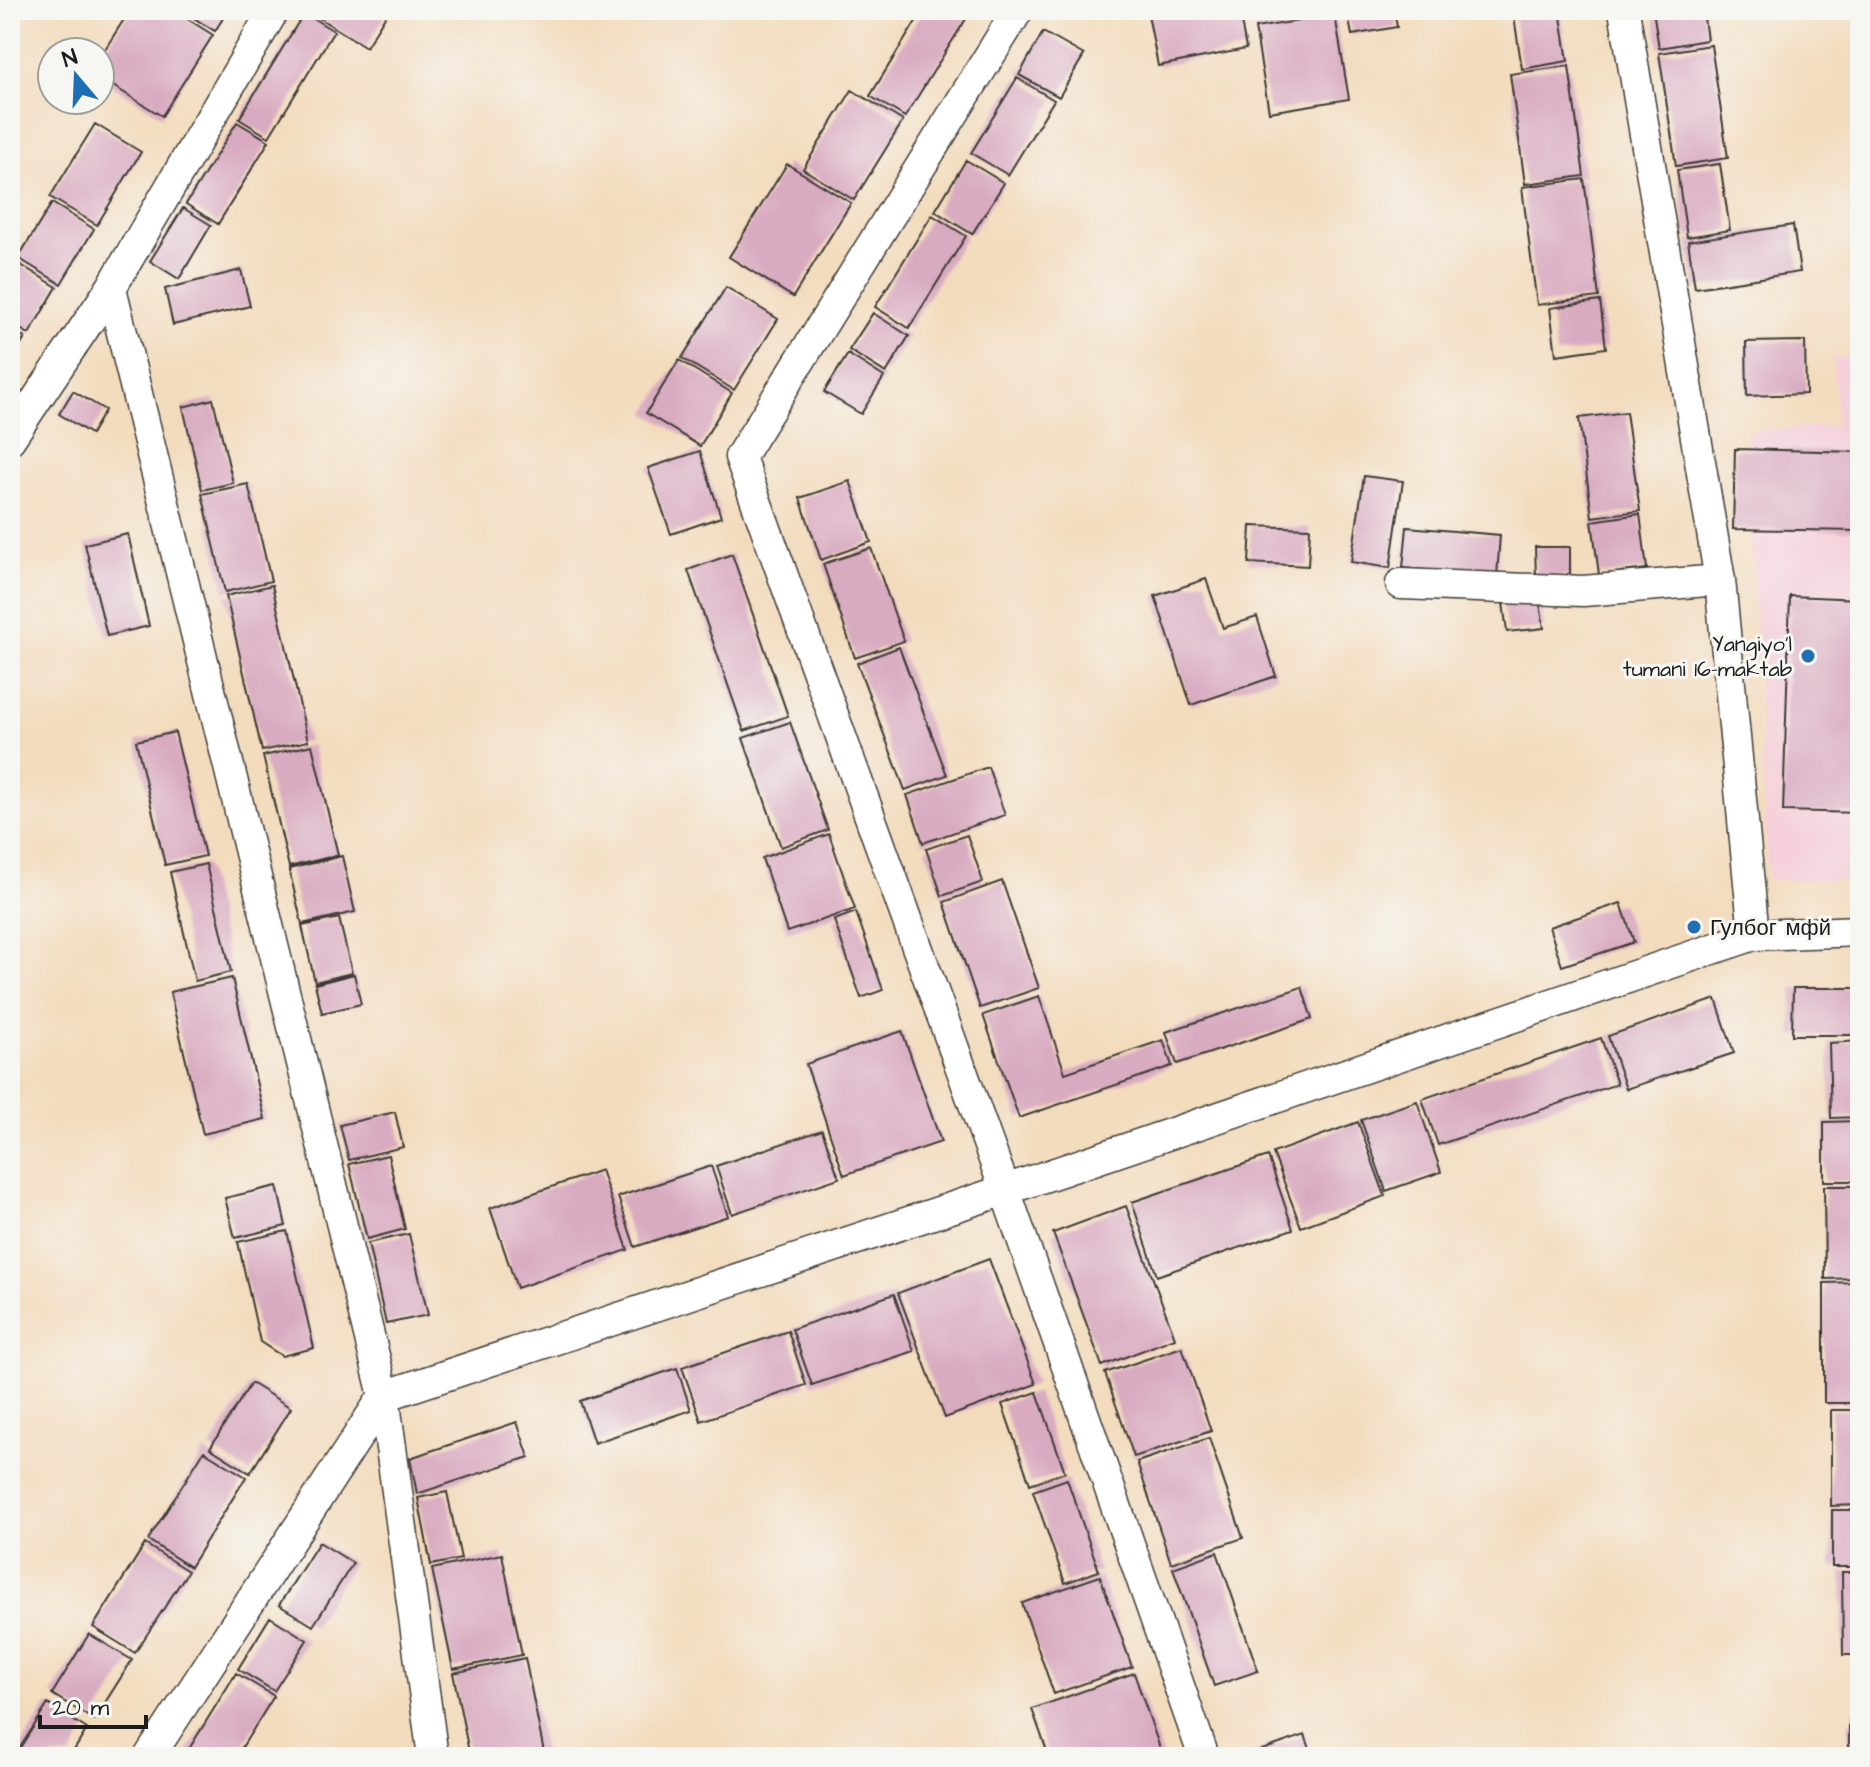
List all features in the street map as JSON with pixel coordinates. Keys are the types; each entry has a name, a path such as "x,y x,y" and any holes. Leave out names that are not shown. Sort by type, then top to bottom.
{"street":[{"path":"10,439 111,288 274,10"},
{"path":"1018,10 740,457 1005,1190 1204,1757"},
{"path":"1624,10 1720,580 1754,935"},
{"path":"111,288 384,1396 433,1757"},
{"path":"1401,584 1583,591 1720,580"},
{"path":"149,1757 384,1396 1005,1190 1754,935 1860,931"}],"shaded area":[{"name":"Yangiyo'l tumani 16-maktab","path":"1860,357 1860,880 1768,880 1746,432 1837,425 1833,358"}],"building":[{"path":"130,10 173,10 213,35 162,116 116,88 116,36 113,36"},
{"path":"181,10 228,10 215,31"},
{"path":"306,10 389,10 366,47"},
{"path":"923,10 962,10 969,14 905,117 870,96"},
{"path":"1166,10 1239,10 1246,49 1158,66 1148,14"},
{"path":"1347,10 1394,10 1397,27 1352,35"},
{"path":"1513,10 1560,10 1568,61 1522,69"},
{"path":"1653,10 1703,10 1707,40 1659,48"},
{"path":"304,13 334,31 269,137 239,119"},
{"path":"1335,15 1349,99 1269,112 1255,28"},
{"path":"1043,32 1084,55 1059,97 1019,75"},
{"path":"1711,45 1728,158 1676,166 1659,53"},
{"path":"1569,66 1584,176 1525,184 1510,74"},
{"path":"1017,78 1054,100 1008,175 971,153"},
{"path":"852,90 903,121 854,200 803,169"},
{"path":"237,122 269,141 218,224 186,204"},
{"path":"95,124 141,152 97,225 50,197"},
{"path":"966,160 1004,183 972,234 935,211"},
{"path":"787,164 851,203 793,297 729,257"},
{"path":"1720,164 1730,230 1687,237 1677,170"},
{"path":"1584,179 1599,297 1537,305 1522,187"},
{"path":"52,203 94,229 61,284 18,258"},
{"path":"183,208 211,225 179,279 150,261"},
{"path":"932,215 966,236 909,328 875,307"},
{"path":"1793,225 1800,272 1695,288 1688,241"},
{"path":"16,262 57,287 29,334 10,323 10,272"},
{"path":"241,270 250,306 173,325 165,289"},
{"path":"726,287 778,319 734,390 682,358"},
{"path":"1600,301 1606,348 1556,355 1550,308"},
{"path":"873,313 909,336 886,373 849,350"},
{"path":"10,329 25,338 10,363"},
{"path":"1805,341 1806,394 1747,396 1746,342"},
{"path":"848,354 884,377 861,414 824,392"},
{"path":"679,360 732,393 700,446 646,413"},
{"path":"73,391 105,410 91,434 59,414"},
{"path":"213,399 233,483 202,490 183,407"},
{"path":"1626,412 1640,511 1592,517 1579,418"},
{"path":"1735,449 1860,452 1860,531 1733,529"},
{"path":"700,451 721,517 671,534 648,468"},
{"path":"1364,476 1403,481 1390,568 1351,562"},
{"path":"850,481 871,542 821,560 800,498"},
{"path":"248,484 271,581 225,592 202,494"},
{"path":"1640,514 1647,569 1599,575 1592,521"},
{"path":"1251,526 1310,528 1308,566 1249,563"},
{"path":"1407,527 1500,535 1497,576 1403,568"},
{"path":"128,534 149,626 107,636 85,544"},
{"path":"1535,547 1570,547 1570,576 1536,576"},
{"path":"871,548 904,641 855,658 823,564"},
{"path":"732,554 788,716 744,731 688,570"},
{"path":"1206,579 1223,628 1257,617 1276,676 1191,705 1155,596"},
{"path":"272,585 308,741 262,751 226,596"},
{"path":"1790,596 1860,599 1860,813 1783,811"},
{"path":"1539,598 1544,628 1507,632 1503,603"},
{"path":"899,647 947,775 905,790 857,663"},
{"path":"790,722 828,830 781,847 743,738"},
{"path":"175,732 205,856 165,865 136,741"},
{"path":"312,745 338,855 289,867 263,756"},
{"path":"988,767 1005,815 923,843 907,795"},
{"path":"829,834 855,909 787,932 762,858"},
{"path":"967,835 983,882 942,896 926,849"},
{"path":"342,856 355,912 302,924 289,869"},
{"path":"206,864 231,972 195,981 170,872"},
{"path":"1002,881 1039,988 980,1008 944,902"},
{"path":"1621,903 1634,942 1562,966 1549,927"},
{"path":"856,912 883,990 861,998 834,920"},
{"path":"339,918 352,973 315,982 302,926"},
{"path":"354,974 361,1004 322,1013 315,984"},
{"path":"232,978 265,1119 203,1134 170,992"},
{"path":"1302,987 1312,1019 1177,1064 1166,1032"},
{"path":"1793,988 1860,988 1860,1035 1792,1035"},
{"path":"1039,996 1065,1073 1163,1040 1172,1066 1019,1118 983,1015"},
{"path":"1716,999 1734,1053 1626,1089 1608,1036"},
{"path":"902,1031 941,1142 844,1175 806,1064"},
{"path":"1601,1038 1617,1084 1438,1145 1422,1099"},
{"path":"1860,1041 1860,1117 1831,1118 1829,1043"},
{"path":"1417,1101 1441,1172 1386,1191 1361,1120"},
{"path":"395,1112 403,1147 349,1160 340,1125"},
{"path":"1860,1121 1860,1181 1824,1181 1824,1122"},
{"path":"1358,1122 1385,1196 1301,1227 1273,1153"},
{"path":"822,1130 839,1178 732,1214 716,1166"},
{"path":"388,1155 405,1229 367,1239 349,1164"},
{"path":"1268,1156 1293,1229 1157,1276 1132,1202"},
{"path":"711,1166 728,1216 635,1247 618,1197"},
{"path":"601,1170 628,1250 517,1288 490,1208"},
{"path":"277,1186 286,1226 235,1238 225,1198"},
{"path":"1824,1186 1860,1186 1860,1278 1825,1279"},
{"path":"1126,1206 1175,1338 1102,1366 1053,1233"},
{"path":"287,1231 314,1348 282,1356 260,1342 238,1242"},
{"path":"409,1234 428,1315 386,1324 368,1243"},
{"path":"989,1259 1036,1384 945,1418 898,1293"},
{"path":"1860,1282 1860,1403 1824,1403 1824,1283"},
{"path":"894,1294 914,1351 812,1385 792,1329"},
{"path":"788,1331 806,1385 701,1421 682,1367"},
{"path":"1182,1347 1211,1431 1134,1457 1105,1373"},
{"path":"677,1368 691,1410 594,1443 580,1401"},
{"path":"251,1383 291,1408 250,1473 210,1448"},
{"path":"1037,1392 1065,1472 1030,1484 1002,1404"},
{"path":"1831,1410 1860,1410 1860,1505 1831,1506"},
{"path":"517,1422 529,1457 417,1494 410,1458"},
{"path":"1209,1438 1243,1538 1171,1563 1137,1462"},
{"path":"204,1451 246,1477 190,1567 148,1540"},
{"path":"1067,1479 1099,1571 1065,1583 1033,1491"},
{"path":"447,1492 461,1559 431,1565 418,1498"},
{"path":"1832,1510 1860,1510 1860,1567 1832,1567"},
{"path":"319,1542 353,1563 313,1626 279,1605"},
{"path":"145,1544 188,1571 135,1653 93,1627"},
{"path":"1217,1552 1258,1671 1214,1686 1173,1568"},
{"path":"502,1554 522,1655 453,1669 432,1569"},
{"path":"1842,1572 1860,1572 1860,1655 1843,1655"},
{"path":"1100,1576 1132,1667 1054,1694 1022,1603"},
{"path":"270,1617 307,1640 274,1691 238,1669"},
{"path":"89,1634 132,1660 94,1720 52,1694"},
{"path":"525,1658 544,1752 516,1757 470,1757 453,1673"},
{"path":"236,1673 274,1696 236,1757 184,1757"},
{"path":"1134,1673 1163,1757 1049,1757 1032,1709"},
{"path":"48,1704 87,1729 70,1757 14,1757"},
{"path":"1849,1721 1860,1721 1860,1757 1849,1757"},
{"path":"1305,1735 1313,1757 1242,1757"}],"place":[{"name":"Yangiyo'l tumani 16-maktab","path":"1808,656"},
{"name":"Гулбог мфй","path":"1694,927"}]}
